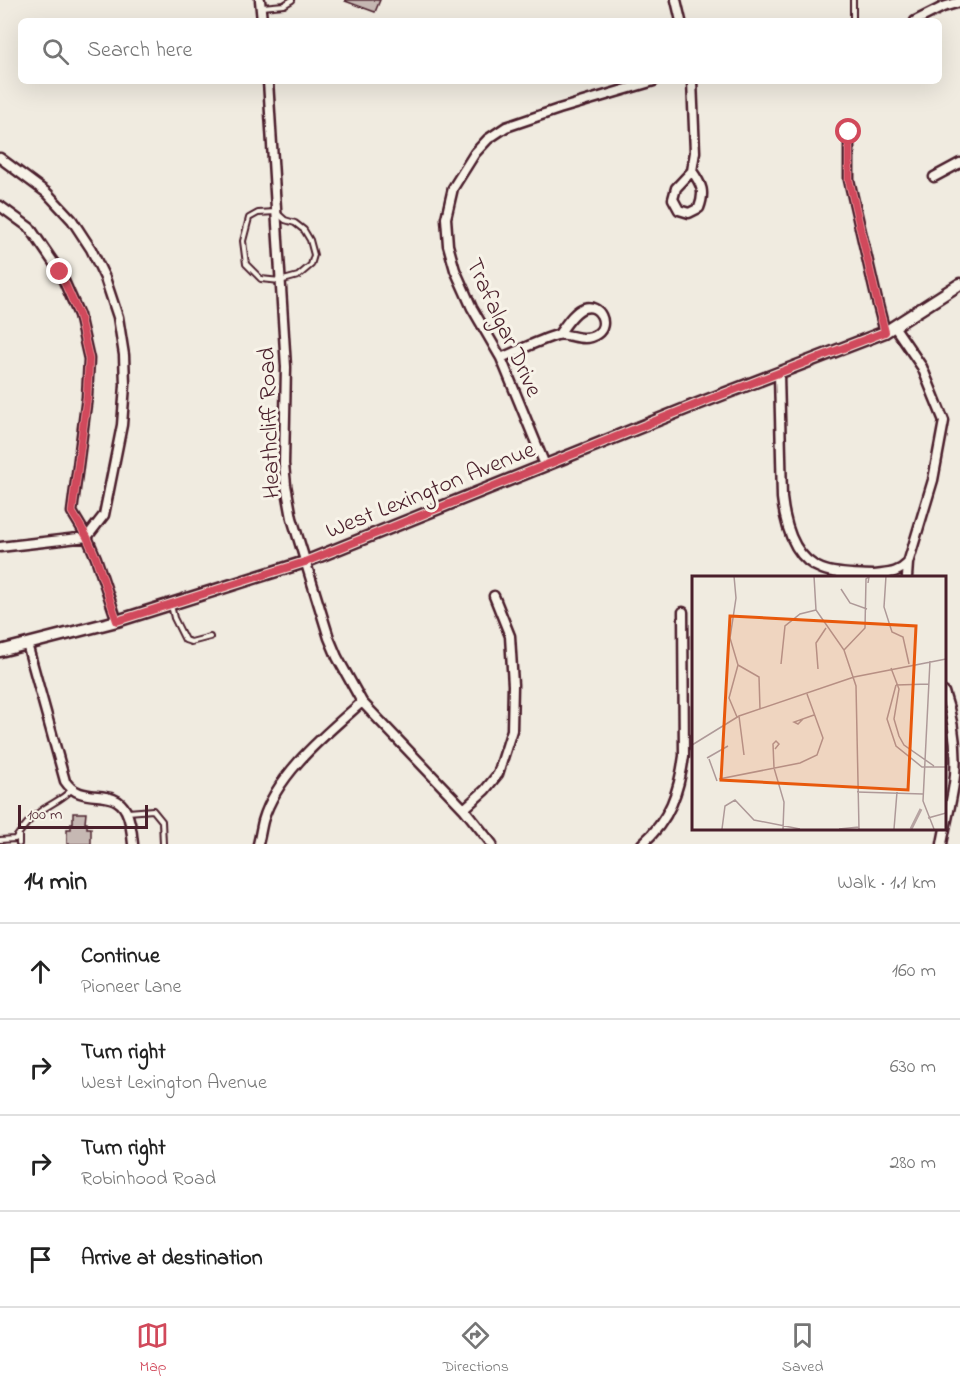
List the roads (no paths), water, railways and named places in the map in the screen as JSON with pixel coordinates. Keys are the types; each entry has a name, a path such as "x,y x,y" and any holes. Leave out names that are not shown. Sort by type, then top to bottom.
{"street":[{"path":"676,0 680,18"},
{"path":"920,18 945,3 960,2"},
{"name":"Heathcliff Road","path":"268,84 286,367 284,464 292,518 336,657 362,702 464,809 492,844"},
{"name":"Trafalgar Drive","path":"545,465 501,358 472,308 454,270 448,244 446,218 453,188 475,153 488,139 515,123 644,84"},
{"path":"692,84 695,152 692,171 676,188 673,199 679,210 689,213 699,208 703,198 701,183 692,171"},
{"path":"849,132 849,180 878,305 890,329 922,367 944,421 933,480 908,563 907,576"},
{"path":"0,158 47,192 72,220 91,249 118,317 124,355 125,385 122,425 104,515 87,537 0,547"},
{"path":"934,177 960,163"},
{"path":"0,206 30,228 60,272 79,315 89,359 87,397 72,512 96,558 117,621"},
{"name":"West Lexington Avenue","path":"0,651 117,621 305,562 890,329 960,284"},
{"path":"501,358 559,334 583,308 592,307 599,310 603,325 601,331 595,336 585,338 559,334"},
{"path":"779,374 780,459 784,518 792,539 802,555 812,565 824,570 875,576 901,570 908,563"},
{"path":"464,809 485,790 498,774 512,730 513,685 510,636 494,596"},
{"path":"642,844 652,835 671,806 681,779 684,756 683,612"},
{"path":"27,644 65,781 72,789 85,795 106,796 121,804 127,812 134,844"},
{"path":"945,696 954,730 955,752 955,776 945,828"},
{"path":"258,844 263,820 276,792 298,762 362,702"},
{"path":"942,844 945,829"}],"lane":[{"path":"260,4 284,5 292,0"},
{"path":"853,0 853,18"},
{"path":"276,212 285,220 295,223 304,230 310,240 314,255 311,265 298,276 280,281 261,279 246,264 243,241 249,218 258,213 276,212"},
{"path":"171,604 174,618 185,640 191,642 210,637"},
{"path":"0,840 15,839 28,821 63,798 72,789"},
{"path":"127,812 153,810 162,821 163,844"},
{"path":"19,834 19,844"}]}
